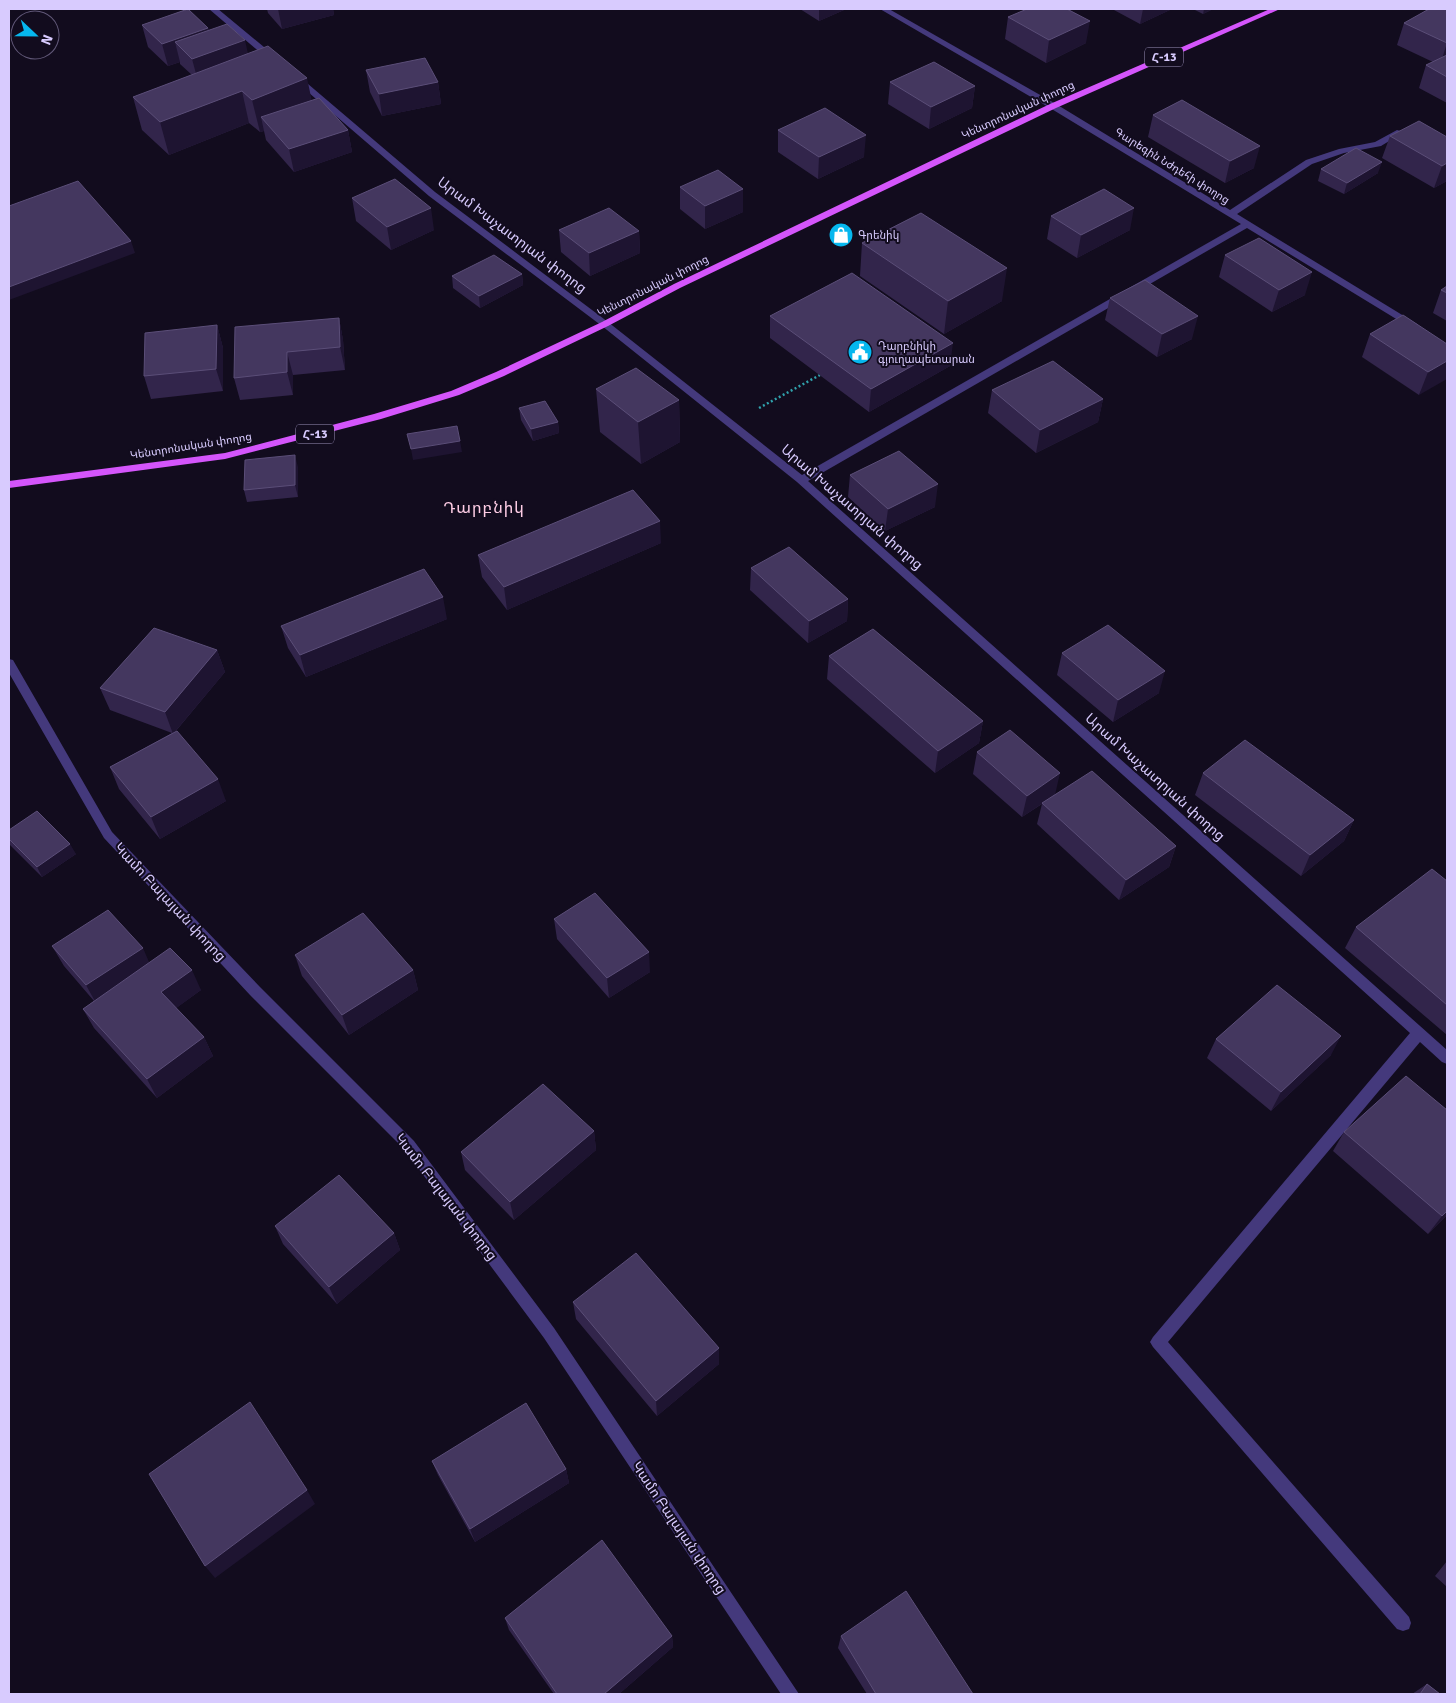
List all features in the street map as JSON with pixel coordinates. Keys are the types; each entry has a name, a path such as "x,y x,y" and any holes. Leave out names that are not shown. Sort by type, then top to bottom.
{"main road":[{"name":"Կենտրոնական փողոց","path":"9,485 225,456 294,440 455,393 500,374 605,324 676,286 1053,106 1276,9"}],"street":[{"path":"213,9 281,66"},
{"name":"Գարեգին Նժդեհի փողոց","path":"884,9 1053,106 1246,225 1422,330"},
{"name":"Արամ Խաչատրյան փողոց","path":"288,73 432,194 605,324 801,480 1447,1058"},
{"path":"1229,214 1309,162 1342,151 1378,144 1400,132"},
{"path":"801,480 1246,225"},
{"name":"Կամո Բալայան փողոց","path":"9,662 108,835 255,991 409,1145 549,1332 791,1694"},
{"path":"1403,1623 1158,1342 1418,1034"}],"path":[{"path":"731,424 820,375"}],"building":[{"path":"188,9 208,28 162,44 142,25"},
{"path":"1027,9 1067,9 1090,21 1049,40 1008,17"},
{"path":"1429,9 1447,9 1447,43 1404,23"},
{"path":"227,24 245,40 192,59 175,42"},
{"path":"268,46 307,78 252,100 242,91 160,122 133,97"},
{"path":"1447,55 1447,77 1426,65"},
{"path":"425,58 438,82 379,94 366,70"},
{"path":"934,62 975,86 931,107 890,82"},
{"path":"319,98 348,130 289,149 261,117"},
{"path":"1182,100 1260,146 1230,161 1153,115"},
{"path":"825,108 866,135 819,157 778,130"},
{"path":"1419,121 1447,137 1447,163 1442,166 1390,136"},
{"path":"1356,148 1382,162 1347,183 1321,169"},
{"path":"718,170 743,189 705,206 680,187"},
{"path":"395,179 431,208 387,227 352,198"},
{"path":"78,181 131,241 9,287 9,206"},
{"path":"1104,189 1134,208 1081,235 1051,216"},
{"path":"609,208 639,231 589,253 559,230"},
{"path":"921,213 1007,268 948,301 862,243"},
{"path":"1259,238 1312,272 1279,290 1225,255"},
{"path":"494,255 522,274 479,296 452,276"},
{"path":"852,273 953,343 871,389 770,316"},
{"path":"1145,280 1198,316 1162,334 1110,298"},
{"path":"1447,286 1447,293 1441,290"},
{"path":"1403,315 1447,344 1447,361 1428,372 1370,334"},
{"path":"339,318 340,347 287,352 287,372 234,378 235,327"},
{"path":"217,325 216,369 144,376 145,333"},
{"path":"1053,361 1103,399 1040,430 992,390"},
{"path":"636,368 679,400 638,422 596,389"},
{"path":"545,401 558,422 531,429 519,408"},
{"path":"457,426 460,441 411,449 407,434"},
{"path":"899,451 938,484 888,509 850,475"},
{"path":"295,455 295,485 244,490 245,460"},
{"path":"633,490 660,521 504,587 478,555"},
{"path":"789,547 848,599 809,621 751,568"},
{"path":"424,569 443,597 300,655 281,626"},
{"path":"1108,625 1165,671 1118,700 1062,653"},
{"path":"154,628 217,650 165,712 100,688"},
{"path":"873,629 983,721 938,751 829,656"},
{"path":"1010,730 1060,773 1027,796 977,752"},
{"path":"177,731 218,779 151,817 110,767"},
{"path":"1245,740 1354,820 1310,855 1203,773"},
{"path":"1092,771 1176,846 1126,880 1042,803"},
{"path":"37,811 70,844 37,867 9,839 9,830"},
{"path":"1432,869 1447,881 1447,1005 1356,927"},
{"path":"595,893 649,952 607,978 554,919"},
{"path":"108,910 143,948 86,985 52,946"},
{"path":"363,913 413,970 342,1015 295,955"},
{"path":"170,948 192,970 161,992 204,1037 147,1079 83,1009"},
{"path":"1277,985 1341,1036 1281,1092 1216,1039"},
{"path":"1406,1076 1447,1110 1447,1211 1442,1216 1344,1132"},
{"path":"543,1084 594,1131 510,1202 461,1152"},
{"path":"339,1175 394,1233 329,1287 275,1226"},
{"path":"636,1253 719,1348 656,1401 573,1302"},
{"path":"250,1402 307,1490 205,1566 149,1474"},
{"path":"526,1403 566,1469 470,1529 432,1461"},
{"path":"602,1540 672,1636 604,1694 557,1694 505,1618"},
{"path":"906,1591 973,1694 876,1694 841,1636"},
{"path":"1427,1684 1440,1694 1420,1694"}],"place":[{"name":"Գրենիկ","path":"841,235"},
{"name":"Դարբնիկի գյուղապետարան","path":"860,352"}],"district":[{"name":"Դարբնիկ","path":"484,508"}]}
